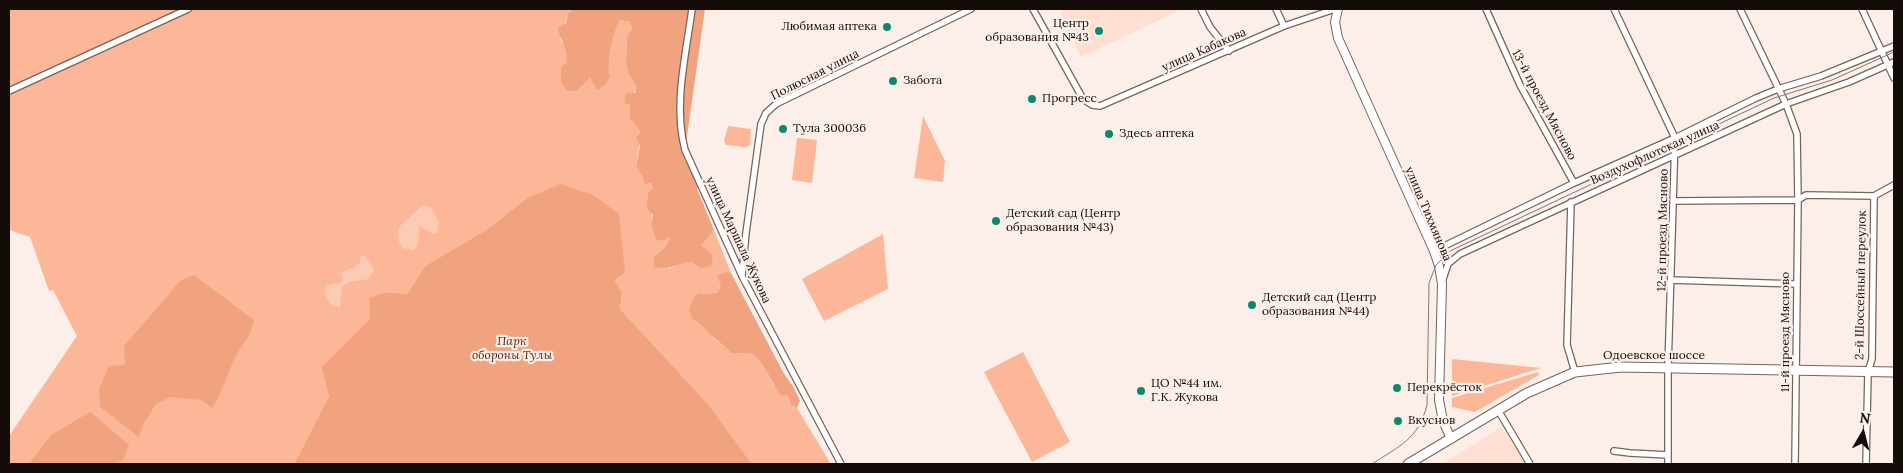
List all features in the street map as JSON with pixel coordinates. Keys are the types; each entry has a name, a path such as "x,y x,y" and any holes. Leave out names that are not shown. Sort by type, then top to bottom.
{"main road":[{"name":"Одоевское шоссе","path":"1408,464 1528,393 1575,372 1621,367 1894,372"}],"street":[{"path":"9,91 188,9"},
{"name":"улица Маршала Жукова","path":"692,9 682,85 680,132 692,168 742,278 841,464"},
{"name":"Полюсная улица","path":"742,278 744,247 761,124 766,112 776,104 912,36 971,9"},
{"name":"улица Кабакова","path":"1034,9 1083,99 1092,105 1104,105 1284,26 1336,9"},
{"path":"1201,9 1210,27 1229,50"},
{"path":"1276,9 1284,26"},
{"name":"улица Тихмянова","path":"1336,9 1335,22 1338,38 1434,251 1439,266 1442,284 1439,400 1443,421 1450,439"},
{"name":"13-й проезд Мясново","path":"1486,9 1520,85 1574,184"},
{"name":"12-й проезд Мясново","path":"1614,9 1675,138 1668,368 1668,464"},
{"name":"11-й проезд Мясново","path":"1740,9 1786,104 1798,134 1795,464"},
{"path":"1862,9 1881,52 1891,64 1894,78"},
{"name":"Воздухофлотская улица","path":"1434,251 1756,98 1821,76 1894,46"},
{"name":"Воздухофлотская улица","path":"1442,284 1448,264 1456,256 1786,104 1850,82 1891,64"},
{"path":"1674,201 1798,200 1806,195 1874,196 1894,185"},
{"name":"2-й Шоссейный переулок","path":"1866,464 1868,372 1872,359 1874,196"},
{"path":"1571,202 1567,345 1575,372"},
{"path":"1671,280 1796,284"},
{"path":"1498,410 1530,464"},
{"path":"1614,451 1668,455"}],"shaded area":[{"path":"9,9 574,9 568,13 560,39 567,51 567,62 578,90 590,78 610,76 610,56 617,26 620,20 630,22 632,29 627,37 626,64 628,73 636,86 630,105 630,119 641,132 636,166 653,188 651,223 670,236 666,246 654,257 669,269 682,263 691,262 701,268 701,246 714,230 731,273 727,272 718,292 702,293 701,314 703,325 731,353 750,353 760,361 774,385 787,395 791,405 797,408 831,464 752,464 709,405 620,309 622,292 526,199 486,230 425,266 407,294 387,292 370,318 321,367 329,396 294,464 9,464 9,436 77,336 53,290 49,291 30,237 9,230"},
{"path":"1062,9 1182,9 1081,57 1061,13 1063,12"},
{"path":"923,116 945,161 943,182 914,178"},
{"path":"728,126 751,129 750,145 746,147 726,145 724,141"},
{"path":"797,138 817,140 812,183 792,180"},
{"path":"423,205 431,207 439,222 437,232 434,234 419,226 418,245 413,250 402,248 398,239 399,227"},
{"path":"883,234 888,289 824,321 802,279"},
{"path":"364,255 374,270 368,279 349,282 342,287 340,308 331,304 324,293 327,286 334,283 339,284 343,280 341,273 354,268 360,262 360,256"},
{"path":"1023,352 1070,442 1032,462 984,372"},
{"path":"1452,359 1541,368 1452,396"},
{"path":"1538,372 1539,375 1475,412 1452,407 1452,398"},
{"path":"1501,427 1526,464 1443,464"}],"green space":[{"path":"574,9 705,9 686,143 702,181 697,189 714,230 701,246 713,255 711,266 701,268 691,262 670,267 654,267 654,257 666,246 670,237 662,241 656,239 651,223 653,215 647,208 648,193 653,188 650,183 645,184 636,166 640,146 636,138 641,132 630,119 630,105 624,103 626,94 635,93 636,86 628,73 626,64 627,37 632,29 630,22 620,20 617,26 610,56 610,76 605,85 597,90 590,78 578,90 567,91 561,82 561,68 567,62 567,57 558,28 566,23 568,13"},
{"name":"Парк обороны Тулы","path":"560,184 593,195 619,214 625,272 614,280 622,292 620,309 709,405 752,464 294,464 329,396 321,367 370,318 369,298 387,292 407,294 425,266 486,230 526,199"},
{"path":"727,272 731,273 783,372 794,388 800,401 797,408 791,405 787,395 781,396 760,361 750,353 731,353 700,323 692,319 689,309 695,295 718,292 721,285 717,276"},
{"path":"194,275 254,320 253,325 235,358 222,390 212,408 201,400 170,397 155,405 143,425 139,437 100,407 99,389 109,366 125,365 124,346 180,281"},
{"path":"90,412 129,445 124,459 115,464 29,464 51,435"}],"tram line":[{"path":"1372,464 1406,441 1413,434 1423,417 1427,405 1429,283 1436,265 1450,251 1774,98 1832,80 1894,52"}],"place":[{"name":"Любимая аптека","path":"887,27"},
{"name":"Центр образования №43","path":"1099,31"},
{"name":"Забота","path":"893,81"},
{"name":"Прогресс","path":"1032,99"},
{"name":"Тула 300036","path":"783,129"},
{"name":"Здесь аптека","path":"1109,134"},
{"name":"Детский сад (Центр образования №43)","path":"996,221"},
{"name":"Детский сад (Центр образования №44)","path":"1252,305"},
{"name":"Перекрёсток","path":"1397,388"},
{"name":"ЦО №44 им. Г.К. Жукова","path":"1141,391"},
{"name":"Вкуснов","path":"1398,421"}]}
